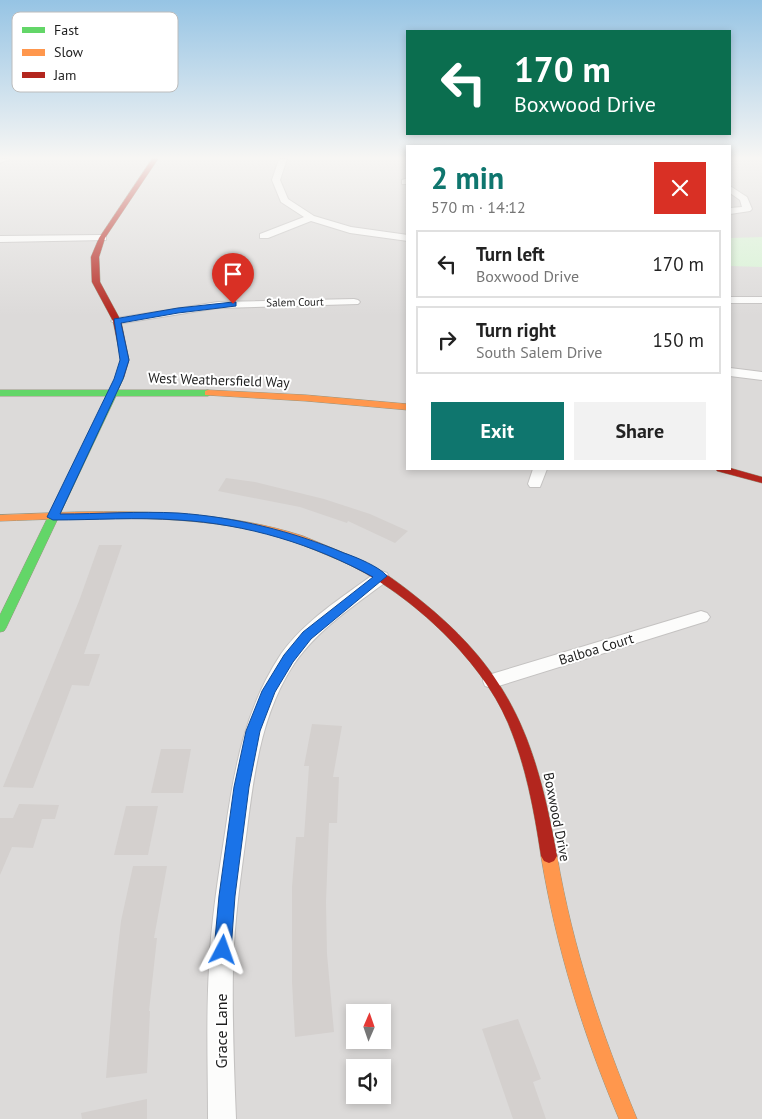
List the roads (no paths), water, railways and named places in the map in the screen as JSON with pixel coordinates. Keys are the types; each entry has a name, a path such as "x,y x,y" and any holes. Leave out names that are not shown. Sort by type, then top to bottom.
{"street":[{"path":"0,628 114,392 125,360 117,321 98,288 94,277 95,257 102,238 120,211"},
{"path":"301,211 311,218 350,230 406,238"},
{"path":"264,236 311,218"},
{"path":"0,239 102,238"},
{"path":"731,300 762,300"},
{"name":"Salem Court","path":"117,321 218,305 354,302"},
{"path":"731,372 762,376"},
{"name":"West Weathersfield Way","path":"0,394 114,392 285,396 406,407"},
{"path":"535,484 540,470"},
{"path":"726,470 762,480"},
{"name":"Boxwood Drive","path":"0,518 178,517 243,525 285,535 353,561 382,576 442,623 465,647 492,681 517,726 528,753 541,803 554,889 562,927 598,1044 628,1119"},
{"name":"Grace Lane","path":"222,1119 220,1025 224,932 242,787 253,731 269,691 288,659 307,635 382,576"},
{"name":"Balboa Court","path":"492,681 700,617"}]}
